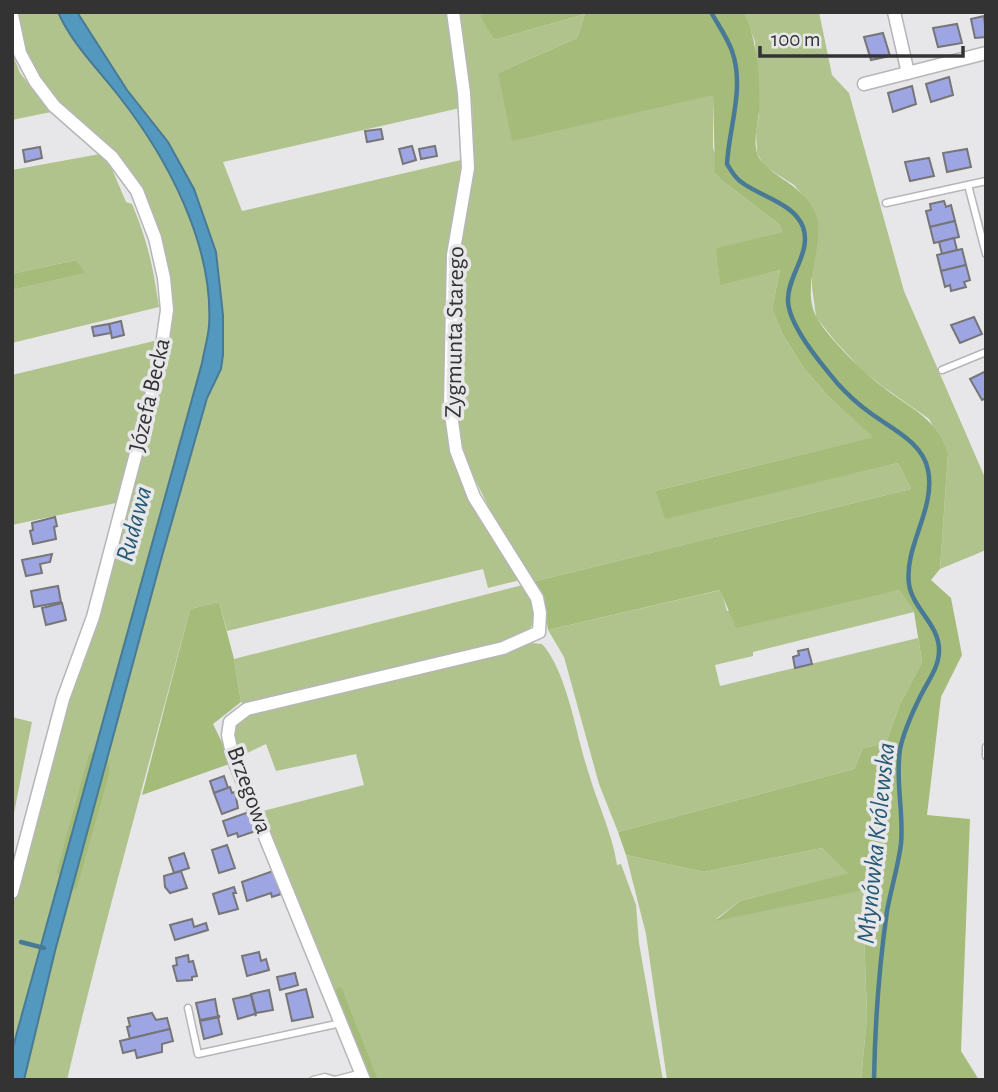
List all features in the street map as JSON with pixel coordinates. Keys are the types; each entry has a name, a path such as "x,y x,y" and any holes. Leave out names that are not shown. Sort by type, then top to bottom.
{"street":[{"name":"Zygmunta Starego","path":"453,12 464,93 468,168 453,256 450,407 456,450 474,497 537,598 540,613 539,632"},
{"path":"894,12 908,73"},
{"name":"Józefa Becka","path":"12,15 20,53 35,81 54,106 112,157 137,191 158,248 167,310 159,366 93,617 63,699 12,892"},
{"path":"864,84 986,53"},
{"name":"Brzegowa","path":"363,1077 233,758 228,735 230,722 247,709 503,648 539,632"}],"lane":[{"path":"886,203 986,181"},
{"path":"968,186 986,254"},
{"path":"942,370 986,352"},
{"path":"986,747 986,756"},
{"path":"188,1008 198,1054 341,1023"},
{"path":"313,1080 325,1077 335,1080 363,1077"}],"green space":[{"path":"15,12 58,12 78,45 154,146 184,203 195,234 209,295 209,326 202,363 12,1051 12,904 170,317 140,194 51,98 31,71"},
{"path":"77,12 449,12 460,108 223,162 242,211 465,159 449,252 456,457 520,580 488,588 483,569 227,631 219,602 190,609 111,903 67,1080 24,1080 55,951 162,556 207,398 221,369 223,355 223,315 216,252 194,189 168,142 127,90"},
{"path":"457,12 489,12 481,14 494,40 585,14 577,38 498,73 713,95 713,148 724,182 780,225 782,232 717,248 720,284 780,270 772,309 782,333 803,367 829,397 874,437 655,491 665,518 898,463 911,489 532,582 496,522 468,465 458,430 455,369 456,282 474,150 472,104"},
{"path":"489,12 744,12 752,35 759,74 759,111 755,142 757,153 768,168 805,197 817,218 818,242 811,294 817,318 857,365 922,415 943,441 948,454 940,569 931,580 951,598 962,655 941,697 927,815 970,819 961,1051 979,1080 861,1080 867,1017 864,931 871,889 715,921 740,901 848,873 822,848 704,872 626,855 618,832 854,769 863,748 886,743 900,704 922,662 914,612 899,590 736,628 720,590 548,630 544,602 532,582 911,489 898,463 665,519 655,491 873,437 829,397 803,367 782,333 772,309 780,270 720,285 716,248 782,232 780,225 715,172 713,95 512,141 498,73 577,38 585,14 494,40 480,15"},
{"path":"744,12 819,12 832,75 849,93 904,291 986,480 986,550 940,569 948,454 929,419 863,371 816,317 812,264 817,240 811,205 794,185 764,166 757,153 756,132 759,115 755,42"},
{"path":"12,53 20,73 51,112 12,120"},
{"path":"100,154 112,169 126,202 132,204 138,218 149,255 159,307 12,343 12,290 84,273 76,260 12,274 12,170"},
{"path":"76,260 85,273 12,290 12,274"},
{"path":"158,340 116,503 12,525 12,375"},
{"path":"523,585 535,617 529,629 512,639 249,706 241,702 234,659"},
{"path":"721,590 727,611 858,598 899,590 914,612 753,652 753,656 715,665 720,686 918,638 922,662 900,704 886,743 863,748 854,769 618,832 599,784 564,657 548,630"},
{"path":"219,602 234,659 241,702 213,724 232,763 142,795 190,609"},
{"path":"532,643 542,644 558,670 612,841 617,865 621,864 636,905 639,943 663,1080 364,1080 263,811 364,785 356,754 276,771 266,744 239,757 235,741 236,727 242,717 504,653"},
{"path":"12,717 32,722 12,823"},
{"path":"97,750 108,760 109,774 74,890 57,871 89,754"},
{"path":"822,848 849,873 740,901 716,919 871,889 864,931 867,1017 861,1080 667,1080 646,934 626,855 704,872"},
{"path":"341,987 378,1080 369,1080 332,991"}],"water":[{"path":"58,12 77,12 127,90 168,142 194,189 216,252 223,315 223,355 221,369 207,398 162,556 55,951 24,1080 12,1080 12,1051 202,363 209,326 209,295 204,264 184,203 154,146 78,45"}],"building":[{"path":"984,16 986,37 975,38 971,19"},
{"path":"957,24 962,43 938,47 933,28"},
{"path":"883,33 890,56 871,60 864,37"},
{"path":"949,77 953,95 931,102 926,84"},
{"path":"912,86 916,104 893,112 888,93"},
{"path":"381,129 383,139 367,142 365,131"},
{"path":"412,146 416,160 403,164 399,149"},
{"path":"435,146 437,156 421,159 419,149"},
{"path":"40,147 42,158 25,162 23,150"},
{"path":"967,149 971,167 947,172 943,153"},
{"path":"929,158 934,176 910,181 905,162"},
{"path":"944,201 946,207 951,205 955,221 930,227 926,211 931,210 930,204"},
{"path":"955,221 959,237 934,243 930,227"},
{"path":"954,238 957,250 942,254 939,242"},
{"path":"962,249 966,265 941,271 937,255"},
{"path":"966,265 970,280 964,282 966,287 951,291 950,285 945,287 941,271"},
{"path":"974,317 982,334 960,343 951,325"},
{"path":"121,321 124,335 112,338 109,324"},
{"path":"109,324 111,333 94,336 92,327"},
{"path":"986,371 986,398 982,400 970,379"},
{"path":"55,517 56,539 33,544 30,531 33,530 32,523"},
{"path":"52,554 50,562 40,564 42,573 26,576 22,560"},
{"path":"58,586 61,602 34,607 31,591"},
{"path":"62,603 66,620 46,625 42,608"},
{"path":"808,649 812,664 795,668 793,657 799,655 798,651"},
{"path":"224,776 228,788 214,793 210,781"},
{"path":"230,787 232,793 235,792 238,808 222,814 214,793"},
{"path":"249,812 256,831 238,837 237,833 228,836 223,821"},
{"path":"227,845 235,868 219,873 212,850"},
{"path":"184,853 189,868 174,873 169,858"},
{"path":"181,871 187,888 170,893 165,887 164,876"},
{"path":"273,871 281,894 272,897 271,893 247,901 242,882"},
{"path":"234,887 238,909 219,914 213,894"},
{"path":"192,919 194,927 206,923 208,930 175,940 170,925"},
{"path":"259,952 261,961 266,959 269,970 247,976 242,956"},
{"path":"188,955 189,962 193,961 197,976 192,977 192,980 177,981 173,966 177,965 176,958"},
{"path":"295,973 298,985 280,990 277,977"},
{"path":"306,989 313,1017 292,1021 286,994"},
{"path":"269,990 273,1010 256,1013 251,994"},
{"path":"251,995 256,1016 255,1014 238,1019 233,999"},
{"path":"215,999 220,1016 200,1020 196,1003"},
{"path":"152,1013 156,1020 167,1018 170,1029 130,1039 128,1018"},
{"path":"218,1017 222,1034 204,1039 200,1021"},
{"path":"170,1029 173,1041 162,1044 162,1052 137,1058 135,1050 123,1053 120,1041"}],"waterway":[{"name":"Młynówka Królewska","path":"711,12 730,46 736,65 737,93 727,164 741,182 793,212 803,227 804,245 788,299 793,320 807,344 838,384 861,406 913,444 920,451 928,470 928,499 911,556 909,584 915,601 935,633 939,657 909,721 900,749 898,773 901,844 887,911 882,953 874,1080"},
{"path":"21,942 44,948"}],"water label":[{"name":"Rudawa","path":"134,524"}]}
